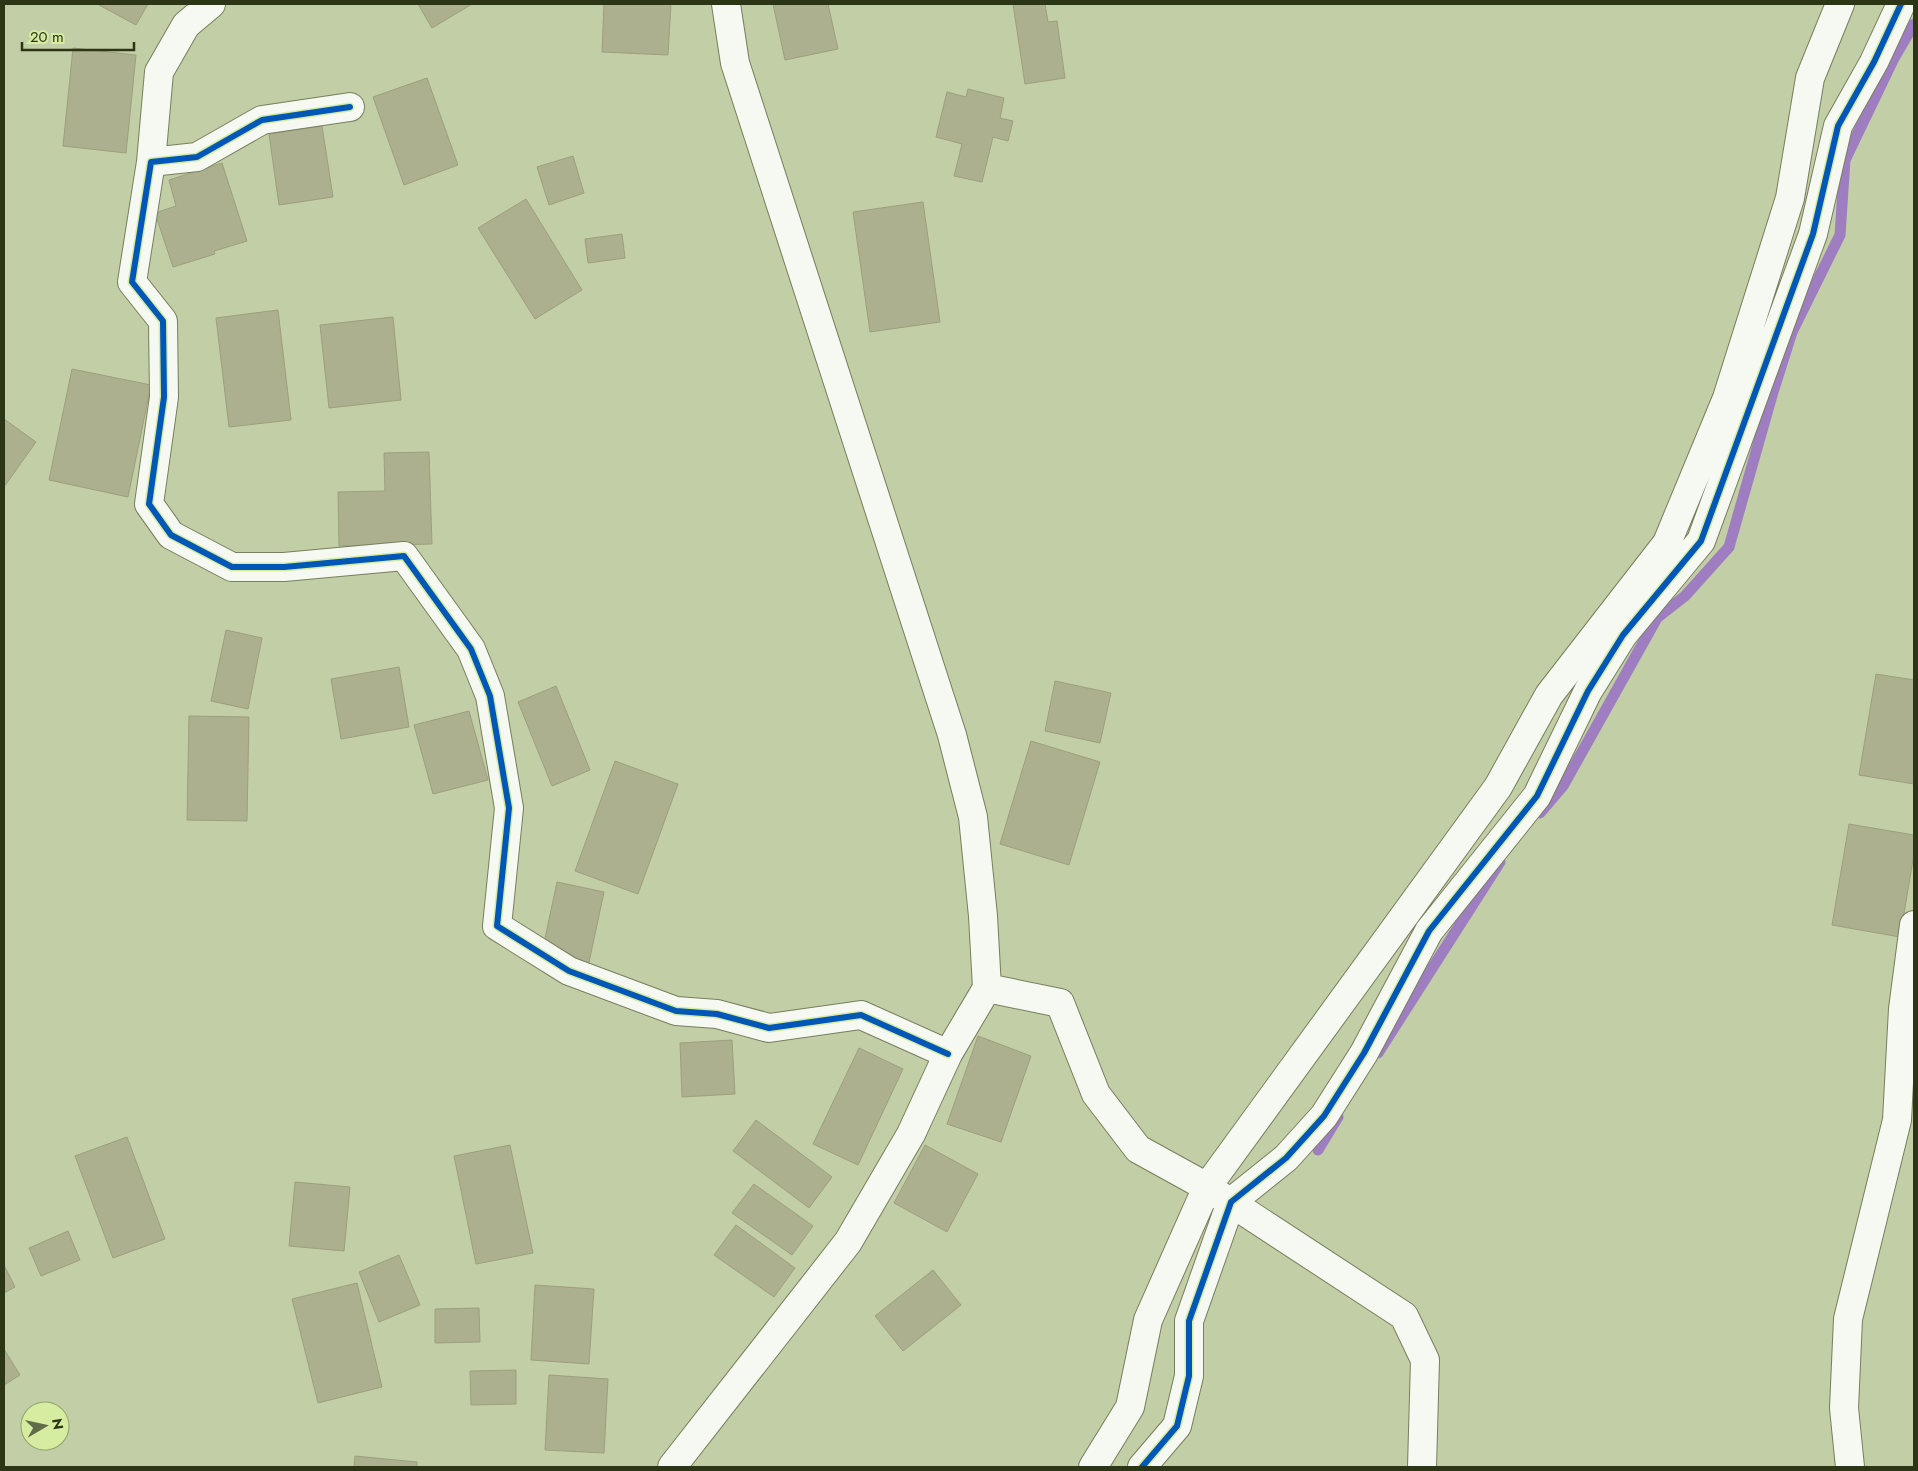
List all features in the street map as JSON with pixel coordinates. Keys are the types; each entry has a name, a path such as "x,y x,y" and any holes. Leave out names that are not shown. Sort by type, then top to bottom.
{"street":[{"path":"211,4 186,25 159,72 151,162 132,282 163,321 164,397 149,504 171,535 232,567 284,566 404,556 470,649 490,696 509,808 497,926 570,971 676,1011 717,1014 769,1028 861,1015 948,1054"},
{"path":"672,1467 848,1242 911,1134 948,1054 987,988 973,817 952,735 735,63 726,4"},
{"path":"1093,1467 1130,1407 1148,1320 1207,1187 1498,787 1549,695 1667,543 1727,398 1790,198 1810,78 1840,4"},
{"path":"1142,1467 1177,1426 1189,1376 1189,1321 1231,1202 1286,1158 1324,1116 1364,1053 1429,931 1537,796 1588,691 1623,635 1701,541 1813,234 1838,126 1874,62 1900,4"},
{"path":"151,162 197,157 262,120 350,107"},
{"path":"1850,1467 1844,1408 1848,1319 1897,1120 1903,1008 1914,925"},
{"path":"987,988 1060,1003 1096,1094 1138,1149 1231,1202 1404,1316 1425,1360 1422,1467"}],"building":[{"path":"99,4 148,4 136,25"},
{"path":"418,4 472,4 432,28"},
{"path":"604,4 671,4 668,55 602,52"},
{"path":"773,4 828,4 838,49 785,60"},
{"path":"1013,4 1045,4 1048,22 1057,21 1065,78 1025,84"},
{"path":"73,48 136,55 126,153 63,146"},
{"path":"427,78 458,165 404,185 373,97"},
{"path":"968,89 1004,98 1000,118 1013,121 1008,141 993,137 982,182 954,176 962,144 936,137 947,92 966,97"},
{"path":"322,126 333,197 279,205 269,134"},
{"path":"573,156 584,193 549,205 537,167"},
{"path":"222,163 247,241 214,251 215,254 173,267 155,213 176,206 169,180"},
{"path":"526,199 582,290 535,319 478,228"},
{"path":"923,202 940,322 870,332 853,212"},
{"path":"622,234 625,258 588,263 585,239"},
{"path":"278,310 291,420 229,427 216,318"},
{"path":"393,317 401,400 329,408 320,325"},
{"path":"72,369 151,385 128,497 49,480"},
{"path":"4,419 36,442 4,487"},
{"path":"429,452 432,544 339,546 338,492 385,491 384,453"},
{"path":"226,630 262,638 248,709 211,701"},
{"path":"399,667 409,727 341,739 331,679"},
{"path":"1876,674 1914,680 1914,784 1859,775"},
{"path":"1055,681 1111,693 1100,743 1045,731"},
{"path":"556,686 590,770 552,786 518,702"},
{"path":"469,711 488,780 433,794 414,725"},
{"path":"189,716 249,717 247,821 187,820"},
{"path":"1031,741 1100,762 1069,865 1000,844"},
{"path":"615,761 678,784 638,894 575,871"},
{"path":"1849,824 1914,835 1914,854 1900,937 1832,925"},
{"path":"557,882 604,892 588,967 544,943"},
{"path":"978,1036 1031,1056 1001,1142 947,1124"},
{"path":"732,1040 735,1094 682,1097 680,1043"},
{"path":"859,1048 903,1069 858,1165 813,1144"},
{"path":"756,1120 832,1177 809,1208 733,1151"},
{"path":"127,1137 165,1239 113,1258 75,1156"},
{"path":"510,1145 533,1253 476,1264 454,1156"},
{"path":"925,1145 978,1174 947,1232 894,1203"},
{"path":"295,1182 350,1187 344,1251 289,1246"},
{"path":"754,1184 813,1226 792,1255 732,1213"},
{"path":"736,1225 795,1268 774,1297 714,1255"},
{"path":"68,1231 80,1260 41,1276 29,1248"},
{"path":"399,1255 420,1305 379,1322 359,1272"},
{"path":"4,1265 15,1287 4,1293"},
{"path":"933,1270 961,1305 903,1351 875,1316"},
{"path":"357,1283 382,1387 318,1403 292,1299"},
{"path":"535,1285 594,1289 589,1364 531,1360"},
{"path":"479,1308 480,1342 435,1343 435,1309"},
{"path":"4,1349 20,1375 4,1385"},
{"path":"516,1370 516,1404 471,1405 470,1371"},
{"path":"549,1375 608,1379 604,1453 545,1450"},
{"path":"355,1456 417,1462 417,1467 354,1467"}],"waterway":[{"path":"1540,813 1563,786 1657,618 1685,596 1729,547 1792,332 1840,235 1845,160 1893,60 1914,24"},
{"path":"1378,1053 1500,862"},
{"path":"1318,1150 1338,1117"}],"cycle path":[{"path":"1142,1467 1177,1426 1189,1376 1189,1321 1231,1202 1286,1158 1324,1116 1364,1053 1429,931 1537,796 1588,691 1623,635 1701,541 1813,234 1838,126 1874,62 1901,4"},
{"path":"350,107 262,120 197,157 151,162 132,282 163,321 164,397 149,504 171,535 232,567 284,567 404,556 471,649 490,696 509,808 497,926 569,971 676,1011 717,1014 769,1028 861,1015 948,1054"}]}
